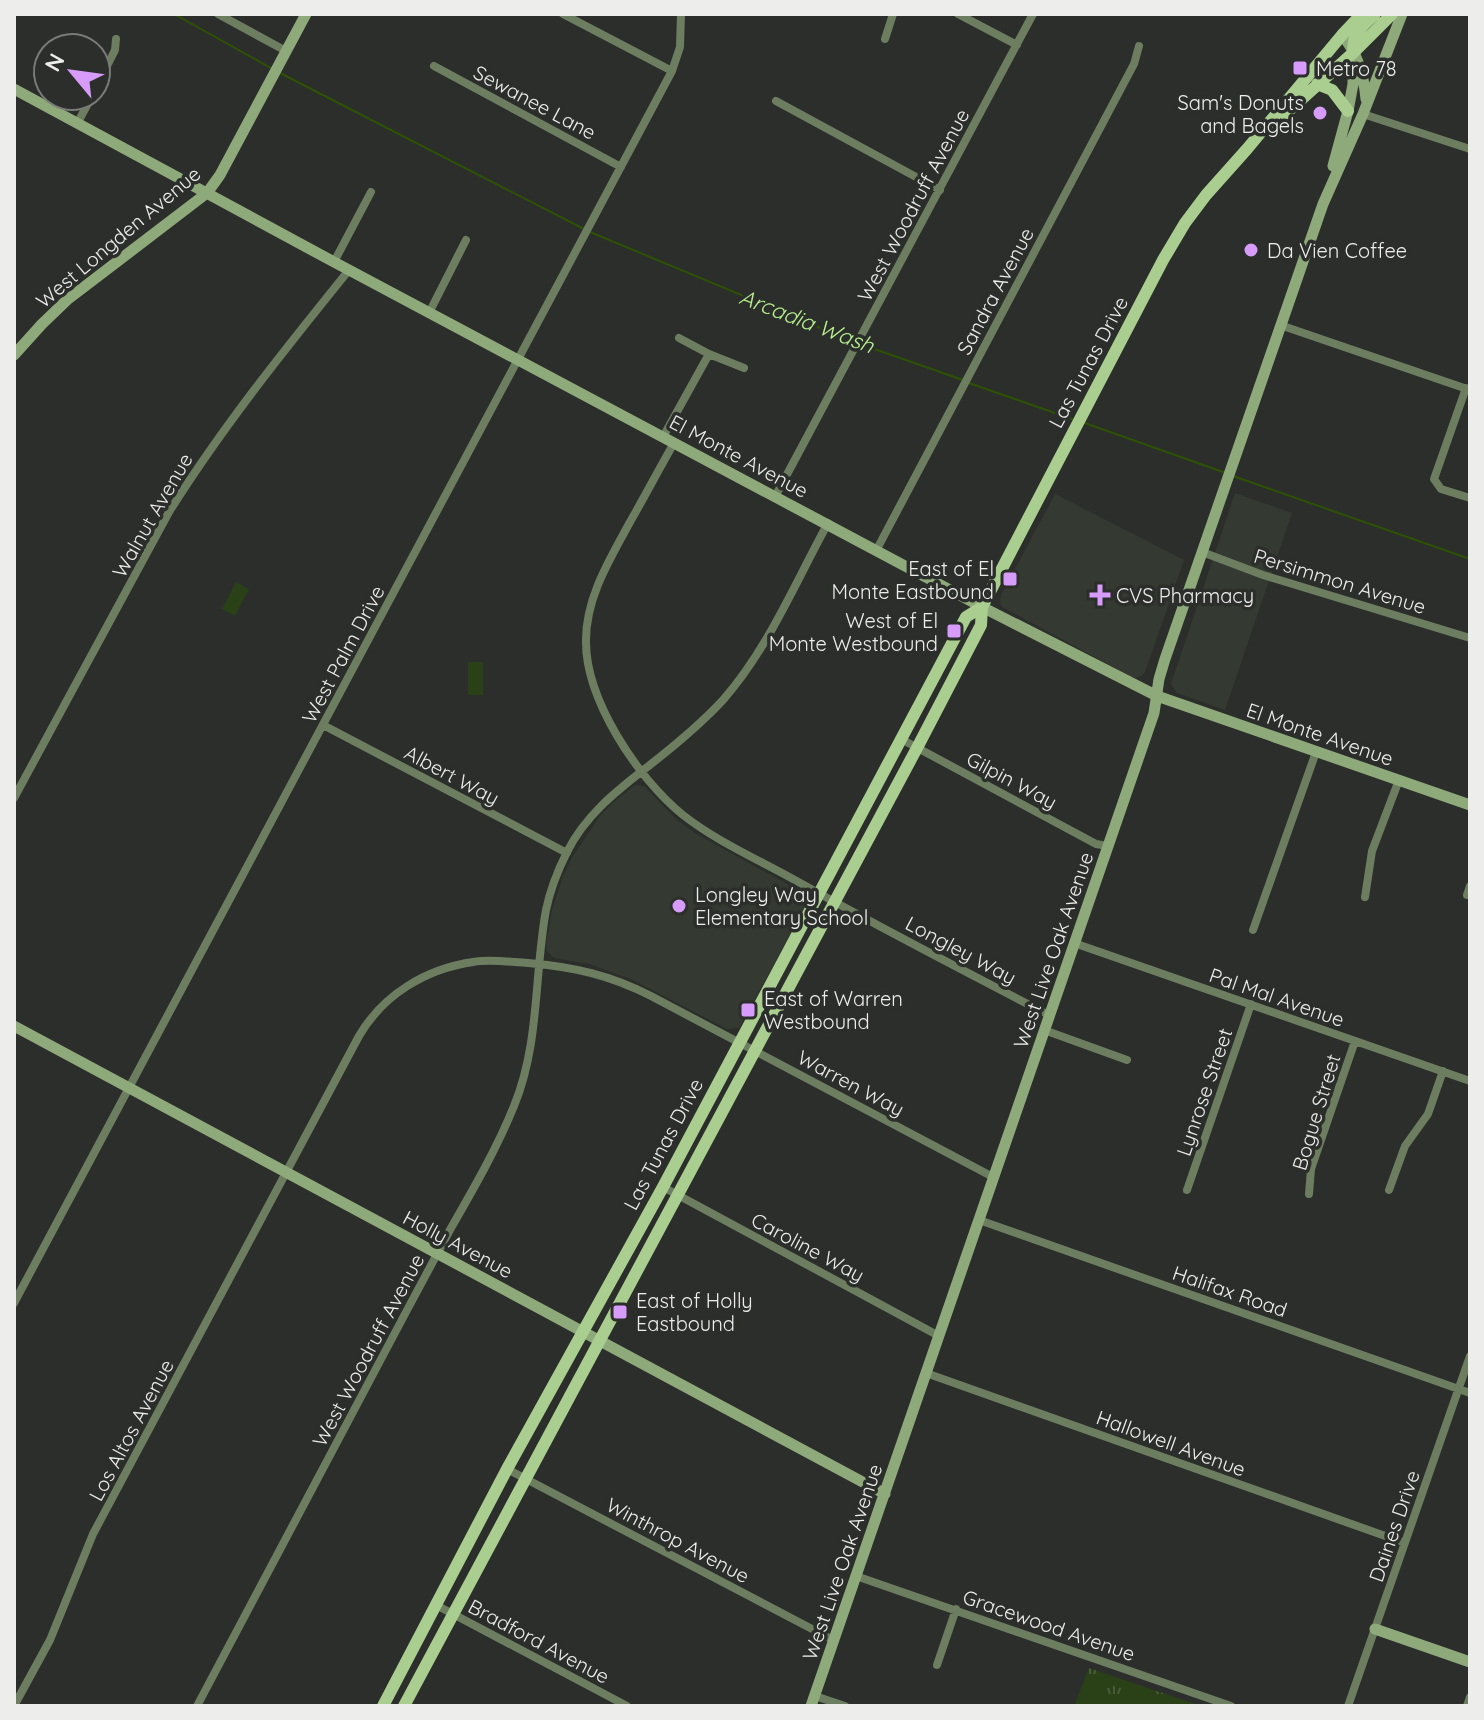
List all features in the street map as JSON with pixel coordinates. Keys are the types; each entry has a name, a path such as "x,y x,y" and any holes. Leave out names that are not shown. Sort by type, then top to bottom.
{"main road":[{"name":"Las Tunas Drive","path":"404,1706 917,748 981,625 982,607 1163,260 1206,195 1362,14"},
{"path":"1353,53 1353,40 1375,14"},
{"name":"Las Tunas Drive","path":"1247,149 1392,14"},
{"path":"1317,84 1332,90 1348,111"},
{"name":"Las Tunas Drive","path":"383,1706 507,1469 741,1043 968,615 982,607"}],"street":[{"path":"218,14 286,51"},
{"name":"West Longden Avenue","path":"14,355 67,300 207,193 220,175 306,14"},
{"path":"563,14 672,71"},
{"name":"West Palm Drive","path":"14,1303 672,71 680,47 681,14"},
{"path":"885,39 893,14"},
{"path":"958,14 1017,45"},
{"name":"West Woodruff Avenue","path":"776,495 1033,14"},
{"name":"West Live Oak Avenue","path":"813,1701 1154,713 1165,659 1230,468 1323,204 1402,14"},
{"path":"1342,35 1364,81 1365,109 1470,149"},
{"path":"112,58 116,39"},
{"name":"Sandra Avenue","path":"877,549 1134,64 1139,46"},
{"name":"West Live Oak Avenue","path":"1323,204 1348,111 1353,84 1353,53"},
{"name":"Sewanee Lane","path":"434,66 621,167"},
{"name":"El Monte Avenue","path":"14,89 982,607 1157,696 1470,805"},
{"path":"776,101 940,190"},
{"path":"78,122 83,112"},
{"path":"334,262 371,192"},
{"path":"430,311 466,240"},
{"name":"Walnut Avenue","path":"14,798 169,512 198,466 265,374 349,270"},
{"path":"1280,325 1468,389 1434,479 1441,489 1470,498"},
{"path":"679,338 744,368"},
{"name":"Longley Way","path":"709,354 595,591 589,612 587,662 593,686 605,712 641,772 682,814 703,829 1049,1015"},
{"name":"West Woodruff Avenue","path":"197,1706 491,1156 519,1091 529,1058 546,910 575,837 611,796 698,725 748,669 828,523"},
{"name":"Persimmon Avenue","path":"1202,552 1263,575 1470,638"},
{"name":"Albert Way","path":"323,725 567,853"},
{"name":"Gilpin Way","path":"901,739 1096,844 1108,846"},
{"path":"1253,930 1316,752"},
{"path":"1365,897 1372,851 1399,780"},
{"name":"Pal Mal Avenue","path":"1074,943 1470,1081"},
{"name":"Warren Way","path":"286,1173 363,1029 379,1008 399,991 425,976 473,961 505,961 570,967 608,976 755,1050 993,1177"},
{"name":"Lynrose Street","path":"1187,1190 1251,1004"},
{"name":"Holly Avenue","path":"14,1026 885,1494"},
{"path":"1044,1030 1127,1060"},
{"name":"Bogue Street","path":"1309,1194 1311,1169 1355,1041"},
{"path":"1389,1190 1405,1146 1428,1114 1443,1071"},
{"name":"Los Altos Avenue","path":"14,1706 50,1640 93,1534 286,1173"},
{"name":"Caroline Way","path":"663,1187 939,1336"},
{"name":"Halifax Road","path":"979,1220 1470,1393"},
{"name":"Daines Drive","path":"1348,1706 1470,1356"},
{"name":"Hallowell Avenue","path":"926,1373 1405,1543"},
{"name":"Winthrop Avenue","path":"507,1469 833,1640"},
{"name":"Gracewood Avenue","path":"856,1576 1231,1706"},
{"name":"Bradford Avenue","path":"436,1605 609,1702 627,1706"},
{"path":"937,1665 956,1609"},
{"path":"1375,1629 1470,1662"},
{"path":"1467,1706 1470,1697"},
{"path":"813,1701 845,1706"}],"shaded area":[{"path":"1235,493 1292,513 1225,710 1177,693 1171,684"},
{"path":"1055,494 1184,560 1141,676 1135,678 1128,675 1002,607 1001,595"},
{"name":"Longley Way Elementary School","path":"635,785 644,786 677,820 698,835 802,892 808,902 739,1028 727,1029 633,980 589,964 554,958 547,951 552,910 573,856 600,816"}],"green space":[{"path":"236,582 249,589 235,616 222,609"},
{"path":"468,662 483,662 483,695 468,695"},
{"path":"1089,1668 1201,1706 1074,1706"}],"waterway":[{"name":"Arcadia Wash","path":"174,14 271,68"},
{"name":"Arcadia Wash","path":"280,73 584,229"},
{"name":"Arcadia Wash","path":"590,232 854,342"},
{"name":"Arcadia Wash","path":"860,344 963,380"},
{"name":"Arcadia Wash","path":"969,383 1072,419"},
{"name":"Arcadia Wash","path":"1082,422 1223,472"},
{"name":"Arcadia Wash","path":"1233,476 1470,559"}],"place":[{"name":"Metro 78","path":"1300,68"},
{"name":"Sam's Donuts and Bagels","path":"1320,113"},
{"name":"Da Vien Coffee","path":"1251,250"},
{"name":"East of El Monte Eastbound","path":"1010,579"},
{"name":"CVS Pharmacy","path":"1100,595"},
{"name":"West of El Monte Westbound","path":"954,631"},
{"name":"Longley Way Elementary School","path":"679,906"},
{"name":"East of Warren Westbound","path":"748,1010"},
{"name":"East of Holly Eastbound","path":"620,1312"}]}
